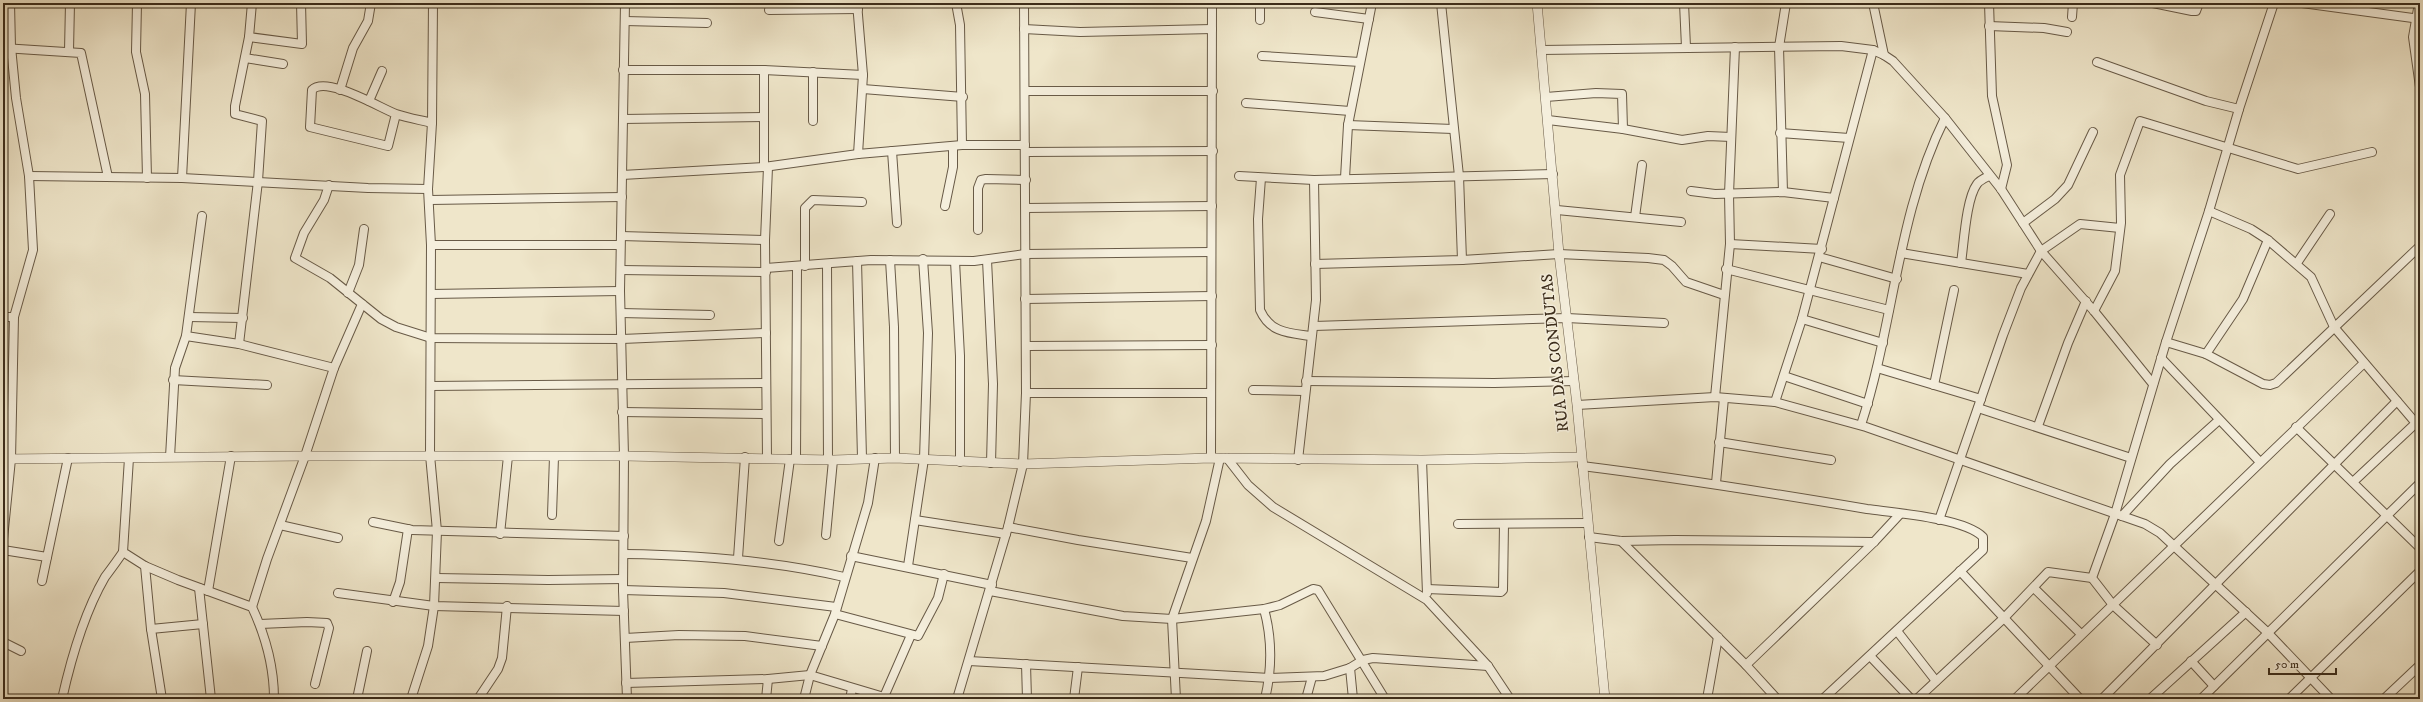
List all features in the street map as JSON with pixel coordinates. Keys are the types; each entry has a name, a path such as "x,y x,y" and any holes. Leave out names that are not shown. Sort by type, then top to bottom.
{"street":[{"path":"3,539 14,317 32,261 33,250 29,176 7,48 10,3"},
{"path":"69,51 70,3"},
{"path":"137,3 136,52 145,94 147,178"},
{"path":"182,178 191,3"},
{"path":"238,344 243,318 244,290 258,181 262,121 235,114 235,106 249,37 252,3"},
{"path":"249,37 302,44 301,3"},
{"path":"340,90 353,48 368,21 371,3"},
{"path":"411,699 428,646 434,606 436,578 437,531 430,455 431,245 430,200 428,188 432,123 433,3"},
{"path":"625,3 620,291 622,339 621,386 624,456 623,590 627,699"},
{"path":"956,3 960,26 963,97 962,145"},
{"path":"957,699 991,588 1023,464 1026,393 1024,3"},
{"path":"1176,699 1172,619 1206,521 1219,458 1210,393 1212,296 1210,252 1213,151 1212,3"},
{"path":"1260,3 1260,20"},
{"path":"1345,178 1350,111 1372,3"},
{"path":"1441,3 1458,176 1462,260"},
{"name":"RUA DAS CONDUTAS","path":"1537,3 1560,254 1577,405 1587,523 1605,699"},
{"path":"1684,3 1686,47"},
{"path":"1783,192 1780,133 1779,47 1786,3"},
{"path":"1873,3 1884,55"},
{"path":"1989,3 1992,96 2006,165 2001,189"},
{"path":"2072,17 2073,3"},
{"path":"2153,3 2196,11 2199,3"},
{"path":"2092,578 2118,515 2131,458 2153,384 2209,211 2239,109 2274,3"},
{"path":"2302,3 2417,18"},
{"path":"2418,3 2417,18 2413,36 2420,87"},
{"path":"769,10 857,6 863,75 858,154"},
{"path":"1315,12 1369,19"},
{"path":"625,21 707,22"},
{"path":"1989,26 2044,28 2066,32"},
{"path":"1024,30 1080,32 1212,29"},
{"path":"1541,50 1842,46 1873,50 1884,55 1898,67 1945,118 1989,176 2001,189 2042,251 2086,301 2153,384"},
{"path":"1715,397 1726,269 1730,244 1729,194 1735,47"},
{"path":"7,48 69,51 80,53 83,58 88,94 108,177"},
{"path":"1775,402 1802,320 1873,50"},
{"path":"1262,56 1360,62"},
{"path":"245,58 283,64"},
{"path":"2097,62 2206,101 2239,109"},
{"path":"623,70 764,70 863,75"},
{"path":"764,70 763,117 766,167 767,458"},
{"path":"369,101 382,71"},
{"path":"813,72 813,121"},
{"path":"396,114 388,146 310,127 312,90 320,86 340,90 369,101 396,114 432,123"},
{"path":"863,89 963,97"},
{"path":"1025,91 1213,91"},
{"path":"1546,97 1596,93 1622,94 1623,129"},
{"path":"1246,103 1350,111"},
{"path":"623,119 763,117"},
{"path":"1861,425 1878,368 1901,253 1918,183 1932,144 1945,118"},
{"path":"1548,120 1623,129 1682,140 1708,136 1731,137"},
{"path":"2094,311 2115,271 2120,228 2120,175 2140,121 2298,169 2372,152"},
{"path":"1348,125 1453,129"},
{"path":"2023,223 2055,199 2068,186 2093,132"},
{"path":"1780,133 1849,138"},
{"path":"622,175 766,167 858,154 962,145 1025,149 1213,151"},
{"path":"945,206 953,168 953,146"},
{"path":"892,151 897,223"},
{"path":"1635,217 1642,165"},
{"path":"1239,176 1314,180 1345,178 1553,174"},
{"path":"29,176 182,178 368,188 428,188"},
{"path":"1961,263 1965,227 1974,188 1978,182 1989,176"},
{"path":"1261,178 1258,219 1260,310 1264,319 1272,328 1283,332 1311,336"},
{"path":"978,230 978,188 981,180 1026,180"},
{"path":"1298,460 1304,392 1311,336 1314,326 1314,180"},
{"path":"329,185 324,200 304,233 295,258 330,278 362,304 396,327 431,338 622,339 766,333"},
{"path":"1691,191 1729,194 1783,192 1834,198"},
{"path":"430,200 622,197"},
{"path":"779,541 793,459 801,266 805,208 807,203 813,200 862,202"},
{"path":"1026,208 1212,206"},
{"path":"1557,210 1681,222"},
{"path":"2209,211 2251,229 2268,240 2297,263 2311,277 2334,327 2418,426 2352,482"},
{"path":"2297,263 2330,214"},
{"path":"170,457 173,380 175,368 186,336 202,216"},
{"path":"1939,520 1959,458 2028,274 2042,251 2080,224 2120,228"},
{"path":"348,293 359,265 364,230"},
{"path":"621,236 766,240"},
{"path":"2206,354 2243,299 2268,240"},
{"path":"1730,244 1820,253 1896,279"},
{"path":"431,245 620,246"},
{"path":"2166,342 2206,354 2263,384 2270,385 2276,383 2420,246"},
{"path":"621,270 766,270 857,261 923,259 987,260 1025,254 1210,252"},
{"path":"1901,253 2028,274"},
{"path":"1315,264 1462,260 1560,254 1664,260 1686,282 1724,295"},
{"path":"908,566 924,459 928,333 923,259"},
{"path":"890,260 894,327 894,458"},
{"path":"955,260 960,356 960,462"},
{"path":"987,260 993,384 991,463"},
{"path":"857,261 862,458"},
{"path":"826,535 831,460 827,264"},
{"path":"1726,269 1889,310"},
{"path":"1934,385 1954,290"},
{"path":"431,294 620,291"},
{"path":"1025,299 1212,296"},
{"path":"2038,426 2068,343 2086,301"},
{"path":"274,699 271,662 260,624 252,607 334,368 362,304"},
{"path":"621,313 710,315"},
{"path":"3,317 14,317"},
{"path":"189,317 243,318"},
{"path":"1314,326 1567,318 1664,323"},
{"path":"1802,320 1883,343"},
{"path":"186,336 238,344 334,368"},
{"path":"1026,346 1212,345"},
{"path":"2161,358 2260,462"},
{"path":"2015,699 2364,363"},
{"path":"1878,368 1981,399"},
{"path":"1784,376 1868,404"},
{"path":"173,380 267,385"},
{"path":"1306,381 1494,383 1574,381"},
{"path":"431,386 621,386 766,383"},
{"path":"1253,390 1304,392"},
{"path":"1026,393 1210,393"},
{"path":"1577,405 1715,397 1775,402 1861,425 2145,524 2160,533 2246,612 2331,699"},
{"path":"1716,483 1724,398"},
{"path":"2102,699 2397,401"},
{"path":"1978,408 2038,426 2131,458"},
{"path":"622,412 766,414"},
{"path":"2118,515 2170,464 2219,420"},
{"path":"2296,427 2420,548"},
{"path":"1719,442 1831,460"},
{"path":"7,459 430,455 554,457 745,457 831,460 894,458 1023,464 1219,458 1582,462 1939,520 1977,531 1983,537 1984,550 1823,699"},
{"path":"208,591 231,456"},
{"path":"500,534 508,456"},
{"path":"552,515 554,457"},
{"path":"738,558 745,457"},
{"path":"42,581 68,458"},
{"path":"62,699 67,675 92,604 105,578 123,552 129,458"},
{"path":"804,699 810,676 836,611 844,577 872,491 875,458"},
{"path":"1219,458 1272,507 1427,600 1488,666 1510,699"},
{"path":"1422,460 1427,600"},
{"path":"2201,699 2267,632 2420,483"},
{"path":"1746,665 1874,542 1900,514"},
{"path":"915,520 1007,530 1192,558"},
{"path":"373,522 408,530 500,534 624,536"},
{"path":"1458,524 1587,523"},
{"path":"1427,589 1501,592 1503,590 1504,524"},
{"path":"280,525 338,538"},
{"path":"393,602 400,582 408,530"},
{"path":"1589,537 1621,541 1675,540 1874,542"},
{"path":"1621,541 1746,665 1777,699"},
{"path":"3,550 47,557"},
{"path":"123,552 145,566 199,588 252,607"},
{"path":"624,554 738,558 803,567 844,577"},
{"path":"851,556 908,566 944,574 991,588 1122,616 1172,619 1264,609 1280,605 1313,589 1318,590 1363,660 1385,699"},
{"path":"145,566 151,629 162,699"},
{"path":"1960,571 2080,699"},
{"path":"1917,699 2004,618 2049,571 2092,578 2113,605 2157,644"},
{"path":"2289,699 2420,571"},
{"path":"623,590 724,593 836,611 910,635 919,635 938,598 944,574"},
{"path":"436,578 548,580 623,579"},
{"path":"199,588 211,699"},
{"path":"2034,588 2081,634"},
{"path":"338,593 393,602 434,606 507,606 624,612"},
{"path":"478,699 498,669 502,658 507,606"},
{"path":"1264,609 1269,629 1270,678 1265,699"},
{"path":"2150,699 2246,612"},
{"path":"260,624 307,622 327,623 329,628 315,684"},
{"path":"151,629 204,624"},
{"path":"1897,631 1936,681"},
{"path":"625,638 679,635 745,636 822,646"},
{"path":"626,683 768,679 810,676 884,698 910,635"},
{"path":"1707,699 1718,637"},
{"path":"3,642 21,651"},
{"path":"357,699 367,651"},
{"path":"1870,656 1911,699"},
{"path":"969,661 1175,671 1270,678 1312,677 1335,674 1350,668 1363,660 1386,658 1488,666"},
{"path":"2191,661 2214,686"},
{"path":"1026,664 1027,699"},
{"path":"2384,699 2420,665"},
{"path":"1074,699 1078,667"},
{"path":"1350,668 1353,699"},
{"path":"1306,699 1312,677"},
{"path":"766,699 768,679"},
{"path":"850,699 852,689"}]}
